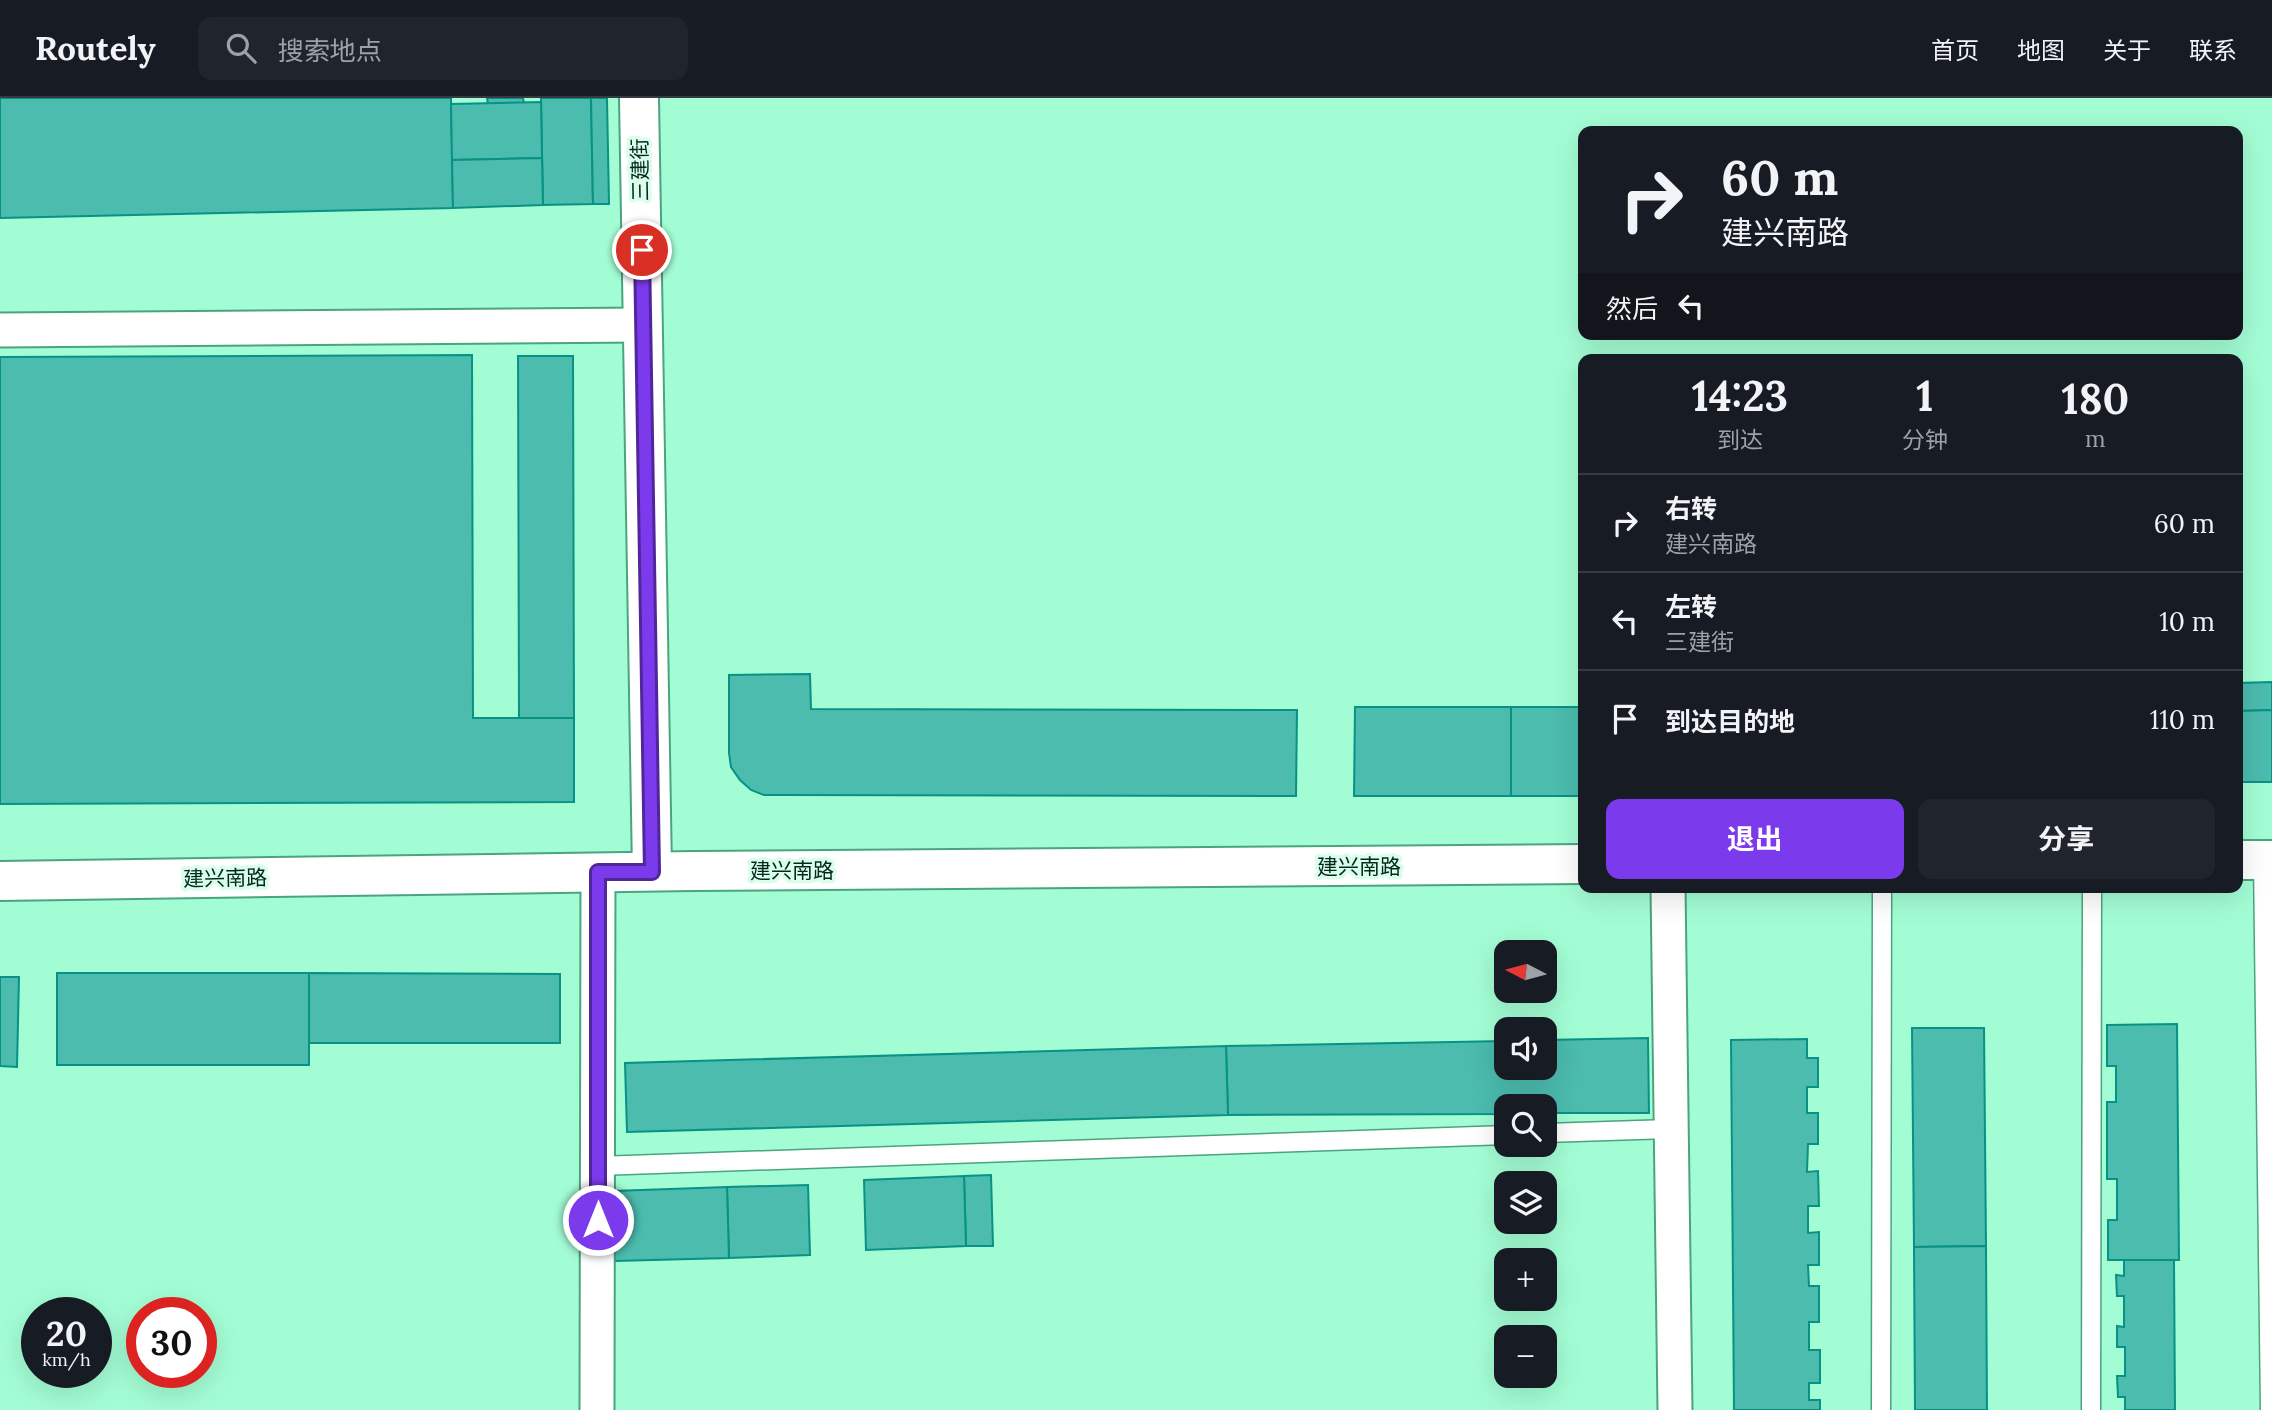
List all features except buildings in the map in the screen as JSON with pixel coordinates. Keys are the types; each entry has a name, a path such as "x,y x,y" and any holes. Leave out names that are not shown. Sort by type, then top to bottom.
{"street":[{"name":"三建街","path":"639,98 652,872"},
{"path":"0,330 643,326"},
{"name":"建兴南路","path":"0,881 598,872 1578,864"},
{"path":"597,1410 598,872"},
{"path":"1668,893 1675,1410"}],"lane":[{"path":"2258,860 2270,1410"},
{"path":"1881,1410 1882,893"},
{"path":"2091,1410 2092,893"},
{"path":"1557,1133 1670,1129"},
{"path":"598,1166 1494,1135"}],"route":[{"path":"598,1220 598,872 652,872 642,250"}]}
